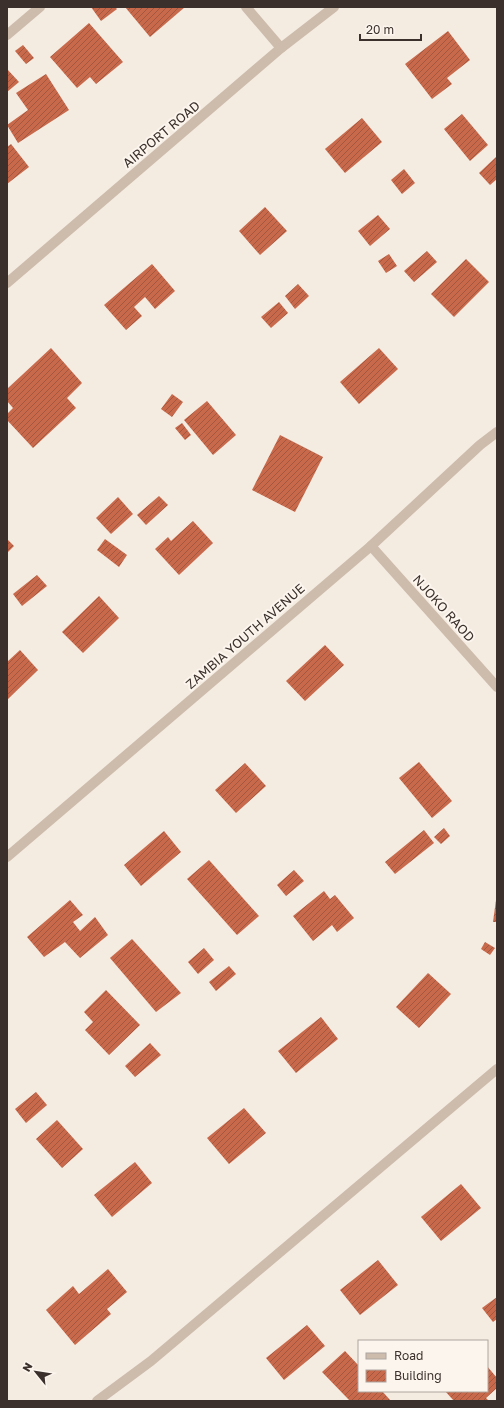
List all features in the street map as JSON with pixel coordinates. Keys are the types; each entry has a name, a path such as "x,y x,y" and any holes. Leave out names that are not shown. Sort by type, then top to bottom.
{"street":[{"path":"7,35 40,7"},
{"path":"246,7 281,48"},
{"name":"AIRPORT ROAD","path":"7,283 281,48 334,7"},
{"name":"ZAMBIA YOUTH AVENUE","path":"7,857 371,546 480,445 497,432"},
{"name":"NJOKO RAOD","path":"371,546 497,687"},
{"path":"97,1401 151,1361 497,1070"}],"building":[{"path":"91,7 115,7 117,9 101,21"},
{"path":"125,7 185,7 150,37"},
{"path":"89,23 123,62 96,84 90,77 77,88 50,57"},
{"path":"448,31 470,60 447,78 452,84 432,99 405,64"},
{"path":"23,45 34,58 26,64 15,51"},
{"path":"7,69 19,82 7,92"},
{"path":"46,74 69,110 18,143 7,125 28,110 16,93"},
{"path":"462,114 488,145 470,161 444,129"},
{"path":"362,118 382,142 345,173 325,149"},
{"path":"11,144 29,167 7,184 7,147"},
{"path":"497,156 497,179 490,185 479,173"},
{"path":"404,169 415,183 402,194 391,180"},
{"path":"265,207 287,231 260,255 239,231"},
{"path":"378,215 390,229 370,246 358,231"},
{"path":"427,251 437,262 414,282 404,271"},
{"path":"389,254 397,266 386,273 378,261"},
{"path":"466,259 489,282 454,317 431,294"},
{"path":"152,264 175,291 155,309 145,297 134,307 142,316 126,330 104,305"},
{"path":"298,284 309,296 295,309 285,296"},
{"path":"279,302 288,313 271,328 261,317"},
{"path":"51,348 82,383 67,398 76,408 33,448 7,420 7,414 13,408 7,401 7,389"},
{"path":"379,348 398,369 359,404 340,382"},
{"path":"172,394 183,402 172,417 161,409"},
{"path":"207,401 236,435 213,455 184,420"},
{"path":"182,423 191,435 185,440 175,428"},
{"path":"280,435 323,457 295,512 252,490"},
{"path":"159,496 168,505 146,525 137,515"},
{"path":"118,497 133,514 111,534 96,518"},
{"path":"193,521 213,543 179,575 155,549 168,537 171,541"},
{"path":"7,539 14,546 7,553"},
{"path":"105,539 127,555 119,567 97,550"},
{"path":"37,575 47,586 22,606 13,594"},
{"path":"99,596 119,618 83,653 62,632"},
{"path":"325,645 344,665 305,701 286,681"},
{"path":"20,650 38,670 7,700 7,662"},
{"path":"419,762 452,801 432,818 399,778"},
{"path":"245,763 266,786 236,813 215,790"},
{"path":"444,828 450,836 441,844 434,837"},
{"path":"424,830 434,843 395,874 385,862"},
{"path":"164,831 181,852 141,886 124,865"},
{"path":"209,860 259,916 237,935 187,879"},
{"path":"294,870 304,881 286,896 277,885"},
{"path":"324,891 330,899 335,895 354,918 337,932 332,925 313,941 293,916"},
{"path":"70,900 83,915 73,922 80,931 95,917 108,935 80,958 65,942 44,957 27,937"},
{"path":"496,900 497,922 493,922"},
{"path":"132,939 181,993 156,1012 110,958"},
{"path":"485,942 495,948 490,955 481,949"},
{"path":"204,948 214,960 198,974 188,962"},
{"path":"229,966 236,974 216,991 209,982"},
{"path":"428,973 451,994 419,1028 396,1007"},
{"path":"106,990 140,1025 109,1055 85,1030 93,1022 84,1012"},
{"path":"321,1017 338,1039 296,1073 278,1051"},
{"path":"150,1043 161,1055 135,1077 125,1066"},
{"path":"36,1092 47,1105 26,1123 15,1109"},
{"path":"244,1108 266,1133 229,1164 207,1138"},
{"path":"57,1120 83,1149 62,1168 36,1139"},
{"path":"135,1162 152,1183 112,1217 94,1195"},
{"path":"461,1184 481,1208 441,1241 421,1217"},
{"path":"378,1260 398,1285 360,1315 340,1290"},
{"path":"108,1269 127,1292 107,1309 111,1314 75,1345 46,1310 73,1286 79,1294"},
{"path":"497,1297 497,1319 493,1322 482,1308"},
{"path":"307,1325 325,1346 284,1380 266,1358"},
{"path":"345,1351 358,1365 358,1392 383,1392 391,1401 350,1401 322,1372"},
{"path":"488,1367 497,1378 497,1388 486,1398 489,1401 454,1401 446,1392 488,1392"}]}
